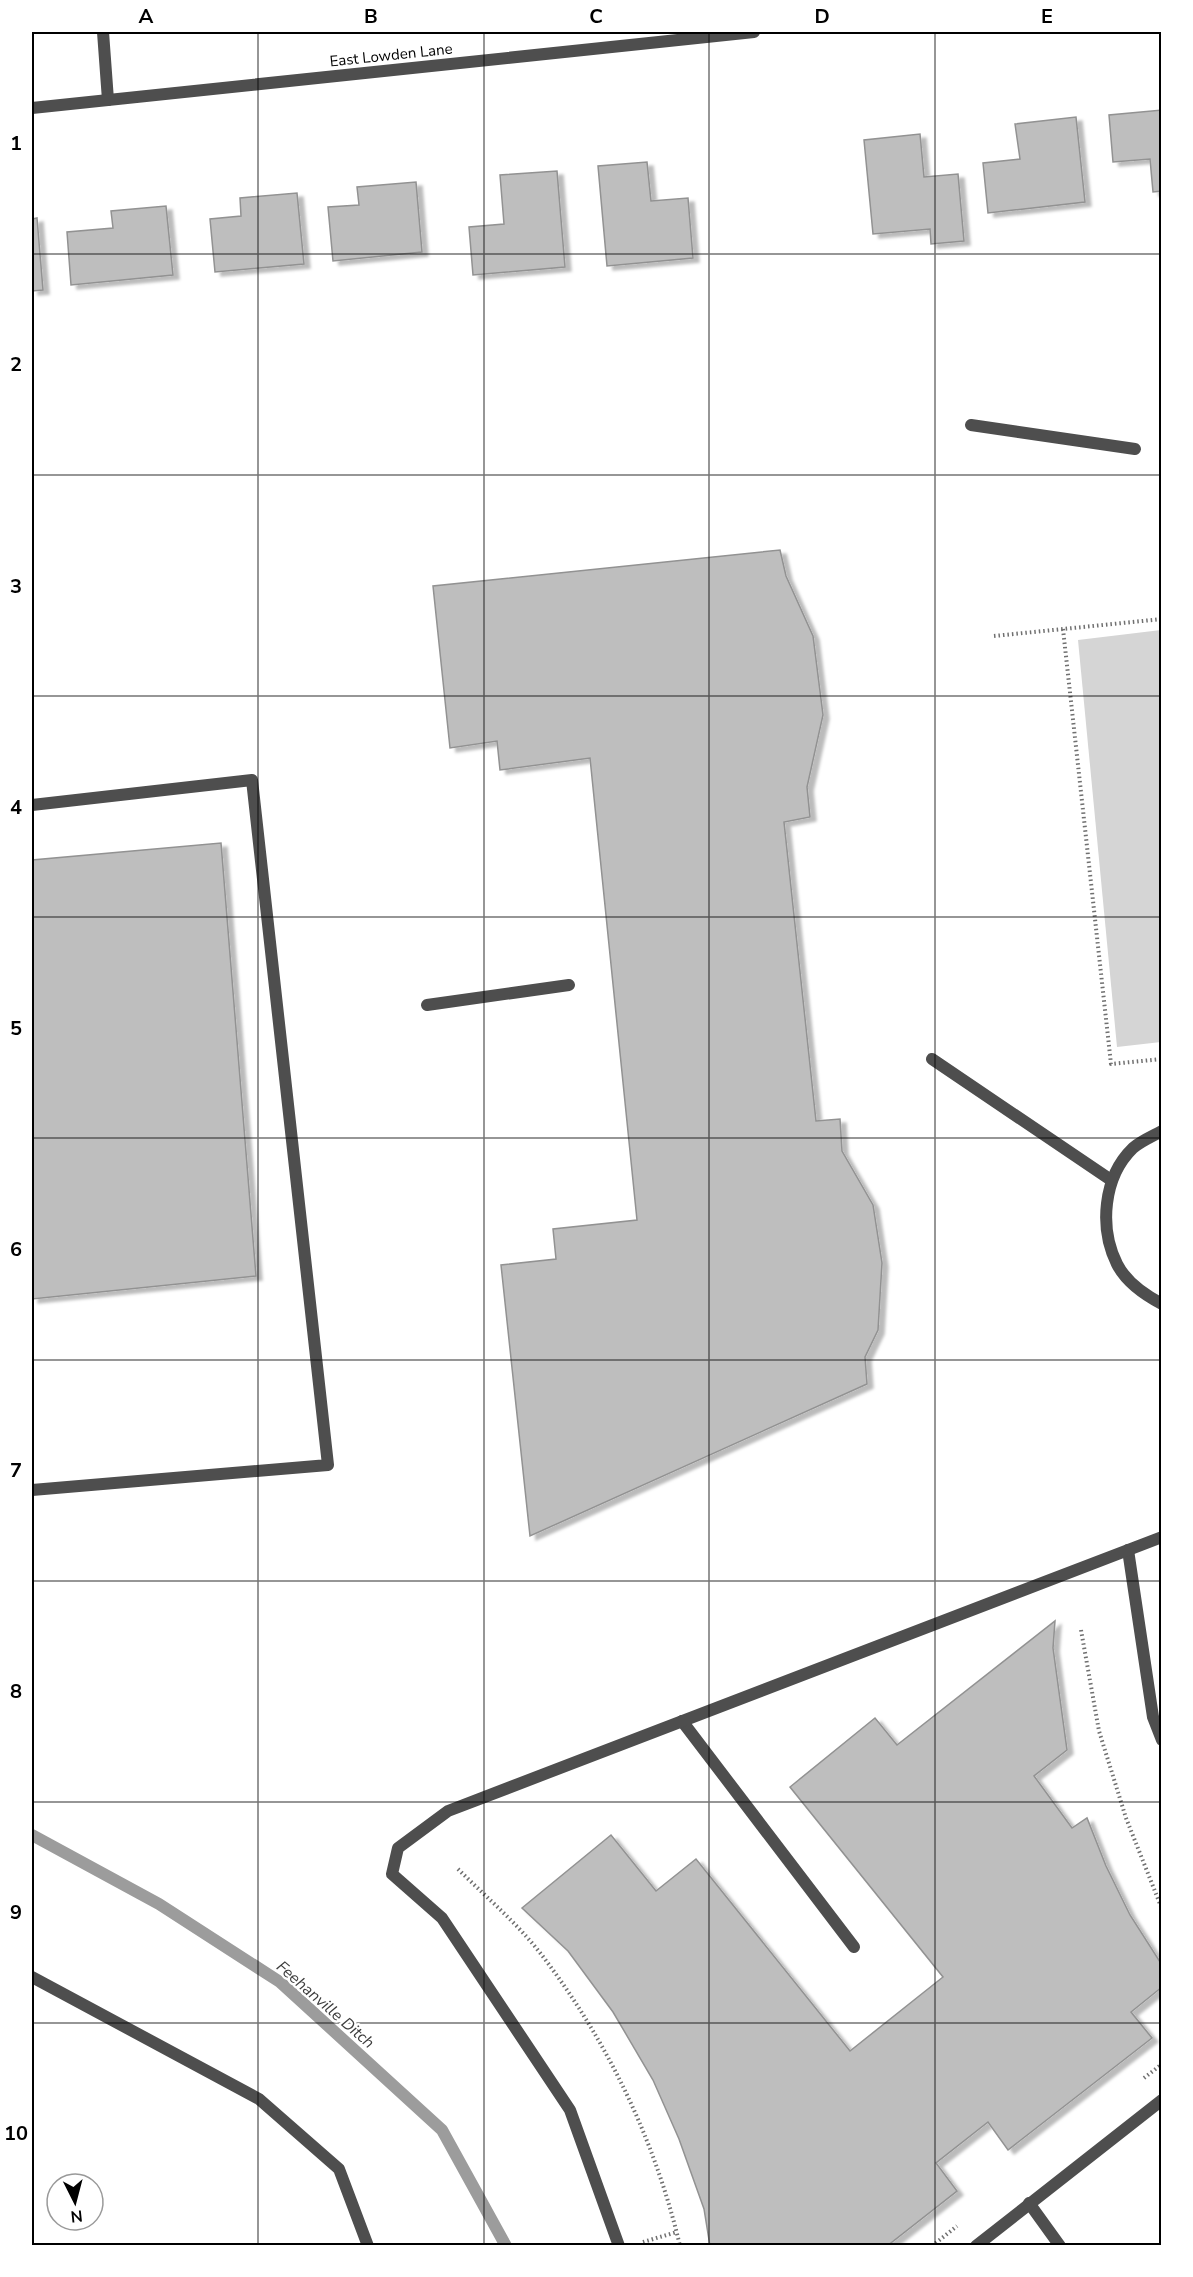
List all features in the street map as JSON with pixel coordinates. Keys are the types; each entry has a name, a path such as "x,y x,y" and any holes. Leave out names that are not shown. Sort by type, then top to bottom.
{"street":[{"path":"103,32 108,100"},
{"name":"East Lowden Lane","path":"32,108 753,32"},
{"path":"970,425 1135,449"},
{"path":"32,805 252,780 328,1465 32,1490"},
{"path":"427,1005 568,985"},
{"path":"932,1059 1111,1180"},
{"path":"1161,1131 1134,1148 1111,1180 1106,1206 1107,1232 1117,1266 1143,1294 1161,1304"},
{"path":"619,2246 570,2110 442,1918 392,1874 398,1848 448,1811 1161,1537"},
{"path":"1128,1550 1153,1717 1161,1740"},
{"path":"682,1721 854,1947"},
{"path":"32,1977 259,2099 339,2169 368,2246"},
{"path":"976,2246 1161,2100"},
{"path":"1029,2204 1060,2246"}],"path":[{"path":"994,636 1161,618"},
{"path":"1063,629 1111,1064 1161,1059"},
{"path":"1081,1630 1099,1731 1126,1818 1161,1910"},
{"path":"458,1869 540,1953 591,2026 645,2134 666,2191 680,2246"},
{"path":"639,2243 677,2232"}],"shaded area":[{"path":"1161,630 1161,1042 1117,1047 1078,640"}],"building":[{"path":"1162,110 1162,191 1153,192 1150,159 1113,162 1109,115"},
{"path":"1076,117 1085,202 988,213 983,163 1020,159 1015,124"},
{"path":"920,134 924,177 958,174 964,241 931,244 930,229 873,234 864,140"},
{"path":"647,162 651,201 688,198 693,258 607,266 598,166"},
{"path":"557,171 565,267 473,275 469,227 504,224 500,175"},
{"path":"416,182 422,252 333,261 328,207 359,205 357,187"},
{"path":"297,193 304,264 215,272 210,219 241,216 240,198"},
{"path":"166,206 173,275 71,285 67,232 113,228 111,211"},
{"path":"37,218 43,290 32,291 32,219"},
{"path":"780,550 786,576 813,636 823,715 807,787 810,817 784,822 816,1121 840,1119 842,1151 873,1205 882,1263 878,1330 865,1357 867,1384 530,1536 501,1265 556,1259 553,1229 637,1220 590,758 500,770 497,741 450,748 433,586"},
{"path":"221,843 256,1276 32,1299 32,860"},
{"path":"1055,1621 1053,1648 1067,1750 1034,1776 1072,1828 1087,1818 1106,1866 1130,1915 1162,1965 1162,1987 1131,2012 1152,2038 1008,2150 988,2122 936,2163 957,2191 887,2246 710,2246 704,2209 679,2139 653,2080 613,2012 568,1951 522,1908 611,1835 656,1891 696,1859 850,2051 943,1977 790,1787 875,1718 897,1745"}],"waterway":[{"name":"Feehanville Ditch","path":"32,1835 159,1904 280,1982 442,2130 506,2246"}]}
